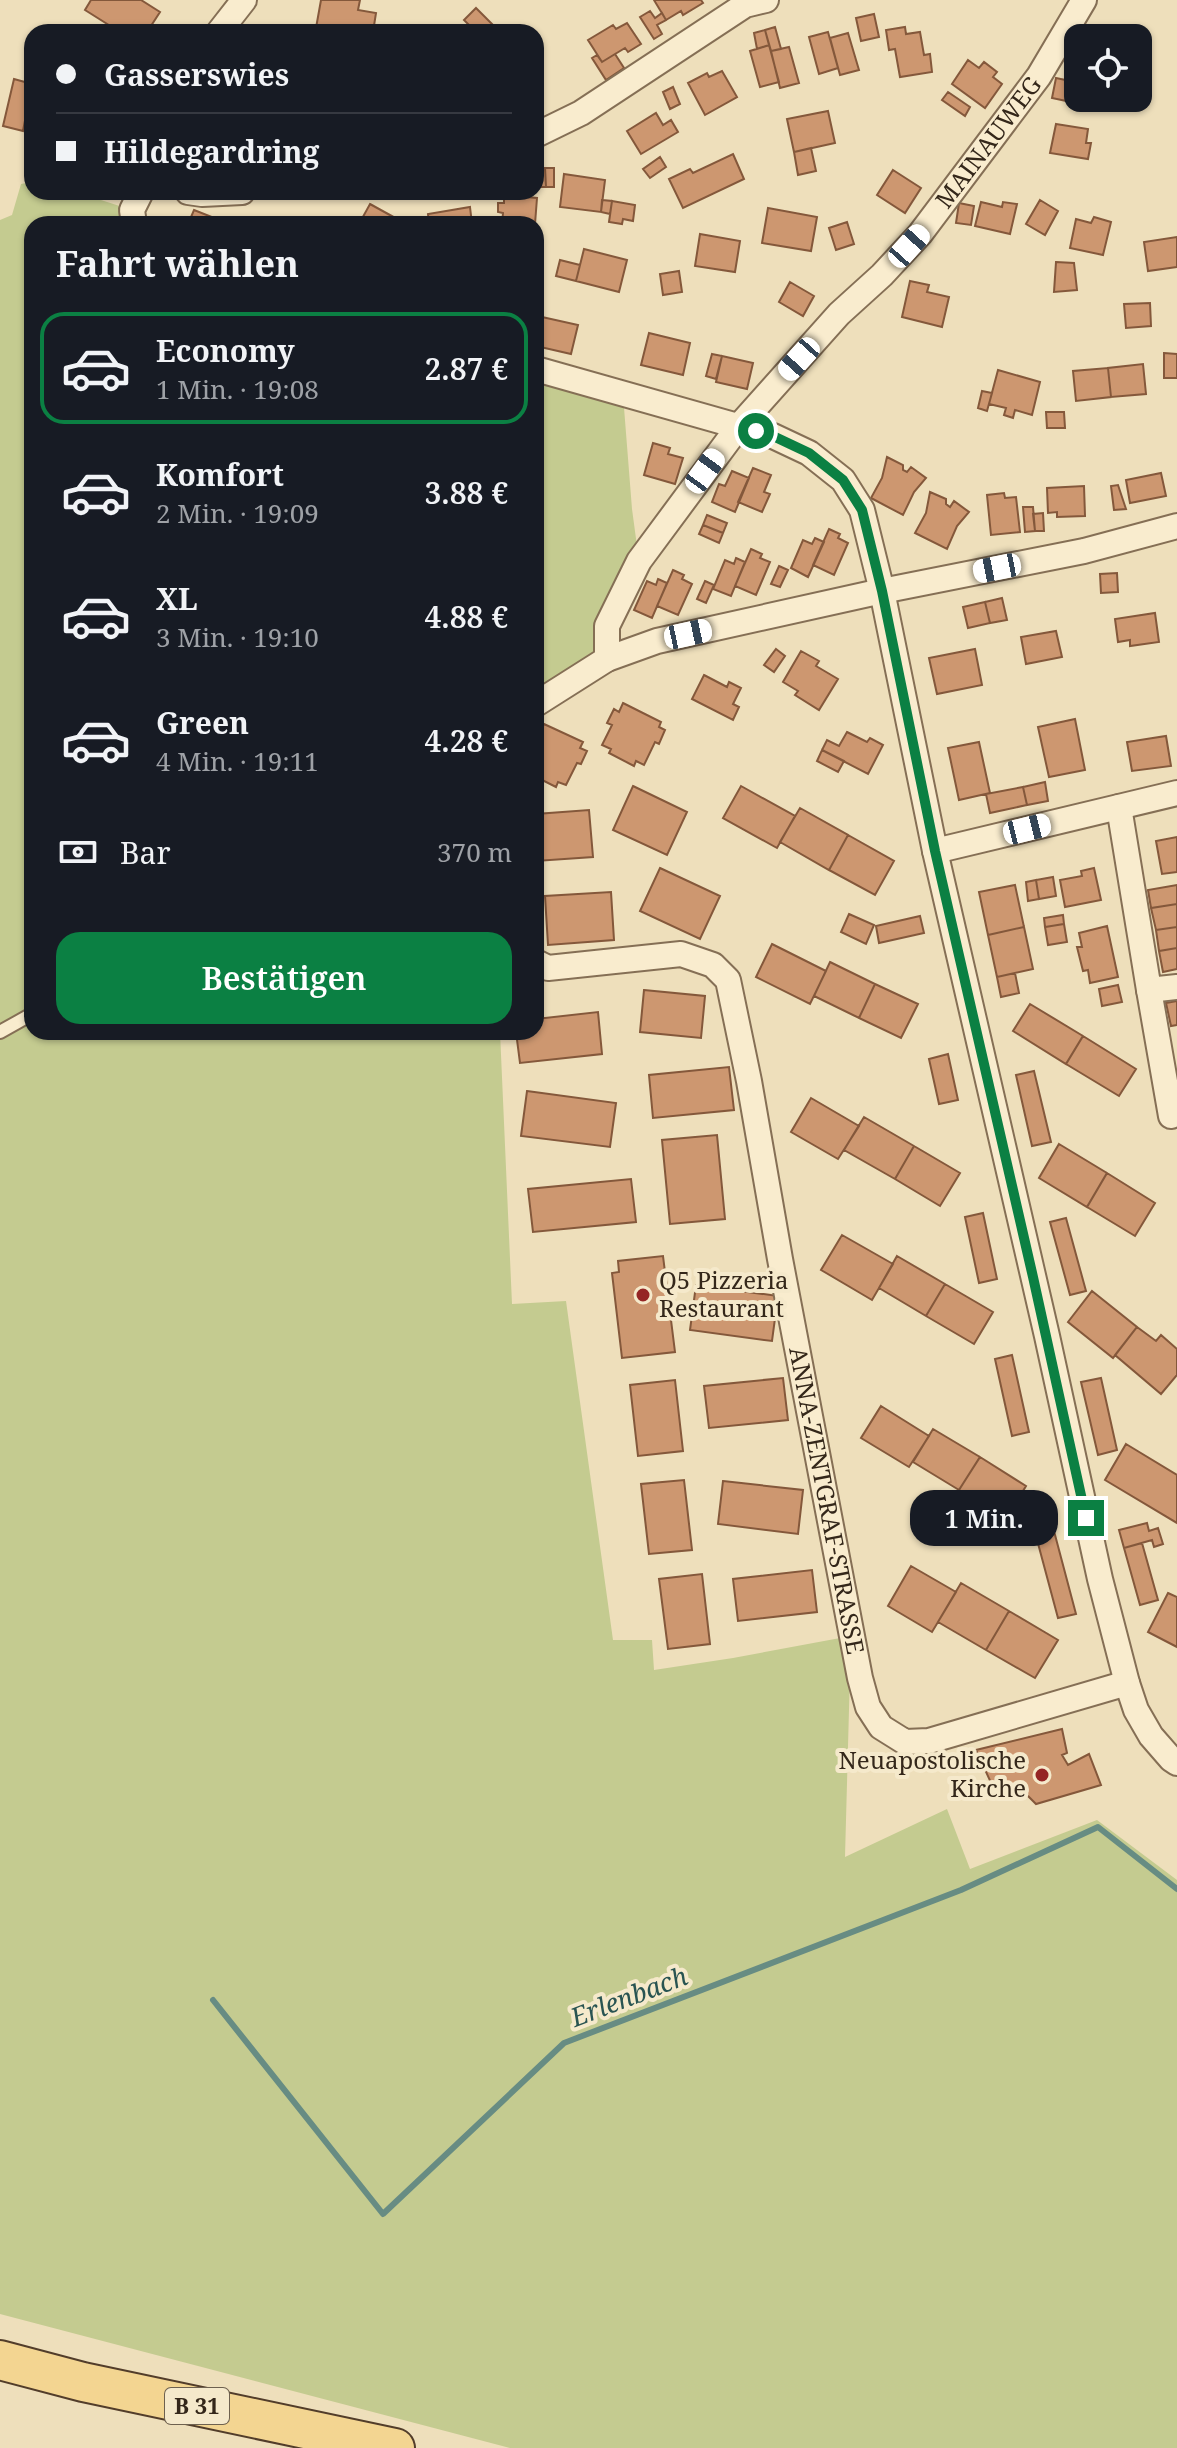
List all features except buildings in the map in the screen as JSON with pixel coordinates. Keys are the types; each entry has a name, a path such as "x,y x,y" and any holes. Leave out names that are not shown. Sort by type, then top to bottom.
{"main road":[{"name":"B 31","path":"0,2360 83,2382 395,2448"}],"street":[{"path":"225,24 244,0"},
{"path":"544,131 581,113 745,5 766,0"},
{"name":"MAINAUWEG","path":"607,659 607,626 639,561 739,426 839,314 882,275 920,234 1039,76 1084,0"},
{"path":"544,371 773,436 809,453 843,480 862,510 882,591 935,851 1044,1321 1100,1579 1136,1710 1151,1736 1177,1763"},
{"path":"544,699 607,659 657,641 882,591 1084,551 1177,526"},
{"path":"935,851 1177,793"},
{"path":"1119,807 1171,1116"},
{"name":"ANNA-ZENTGRAF-STRASSE","path":"544,966 681,954 713,965 728,980 851,1636 868,1707 881,1727 905,1742 929,1741 1127,1683"},
{"path":"1149,990 1177,987"}],"lane":[{"path":"0,1032 24,1018"}],"green space":[{"path":"24,183 24,200 101,200 132,210 133,216 24,216 24,1040 500,1040 512,1304 566,1301 613,1640 652,1640 654,1670 851,1636 845,1857 947,1809 970,1869 1097,1820 1177,1880 1177,2448 510,2448 0,2314 0,220 12,215 21,184"},
{"path":"544,371 623,395 639,561 607,659 544,699"}],"waterway":[{"name":"Erlenbach","path":"213,2000 383,2214 564,2043 961,1890 1098,1827 1177,1889"}],"place":[{"name":"Q5 Pizzeria Restaurant","path":"643,1295"},
{"name":"Neuapostolische Kirche","path":"1042,1775"}],"route":[{"path":"756,431 809,453 843,480 862,510 882,591 935,851 1086,1518"}]}
